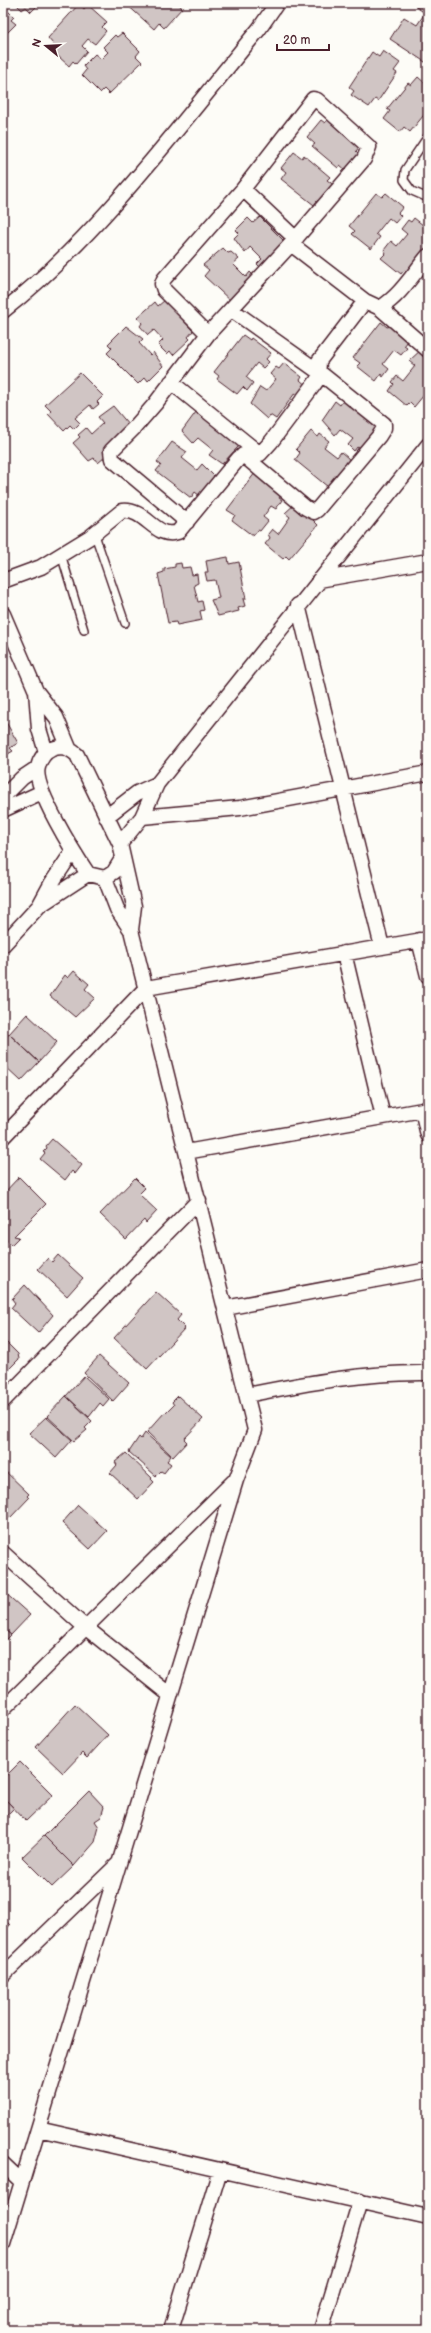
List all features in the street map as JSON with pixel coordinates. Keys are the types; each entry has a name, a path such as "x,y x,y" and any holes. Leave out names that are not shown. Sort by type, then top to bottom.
{"street":[{"path":"3,311 36,286 111,207 259,29 277,3"},
{"path":"187,522 112,459 110,454 111,451 135,427 208,334 232,310 293,242 369,151 366,142 317,100 313,99 243,189 164,279 162,284 164,290 208,334"},
{"path":"243,189 293,242 365,301 380,308 428,350"},
{"path":"380,308 398,294 428,256"},
{"path":"3,581 41,567 94,532 116,514 128,510 141,514 159,531 166,534 178,532 239,458 243,455 260,454 271,442 318,379 319,361 365,301"},
{"path":"232,310 319,372 382,420 384,428 314,512 306,508 243,455"},
{"path":"171,382 260,454"},
{"path":"120,844 142,817 157,784 428,445"},
{"path":"319,580 428,561"},
{"path":"298,606 382,947"},
{"path":"3,614 36,691 56,717 69,748 77,755 83,764 106,817 120,844 122,859 129,881 134,906 132,930 255,1430 236,1480 22,2182 5,2232 3,2244"},
{"path":"36,691 39,729 46,752"},
{"path":"3,797 22,778 37,768 46,752 58,747 69,748"},
{"path":"37,768 42,792 73,850 88,874 105,878 114,872 122,859"},
{"path":"142,817 240,808 428,773"},
{"path":"106,817 137,793 157,784"},
{"path":"3,810 42,792"},
{"path":"3,945 39,906 73,850"},
{"path":"39,906 88,874"},
{"path":"105,878 117,909 132,930"},
{"path":"3,1137 146,988 424,939 428,976"},
{"path":"344,953 383,1117"},
{"path":"186,1152 425,1110 428,1136"},
{"path":"3,1401 198,1200"},
{"path":"225,1308 428,1270"},
{"path":"246,1395 327,1379 374,1374 428,1373"},
{"path":"3,1709 236,1480"},
{"path":"3,1553 85,1627 170,1695"},
{"path":"3,1975 119,1864"},
{"path":"38,2129 428,2217"},
{"path":"3,2164 22,2182"},
{"path":"171,2330 220,2170"},
{"path":"321,2330 360,2201"}],"lane":[{"path":"428,136 404,170 404,180 412,191 428,198"},
{"path":"94,532 125,623"},
{"path":"61,554 84,630"}],"building":[{"path":"15,3 40,3 31,12 26,7 22,10"},
{"path":"125,3 178,3 182,8 164,28 159,23 154,29"},
{"path":"419,3 428,3 428,64 390,39 404,17 417,25 425,13 416,7"},
{"path":"79,4 84,9 88,5 107,22 102,27 106,31 95,44 88,39 82,46 87,51 76,64 73,61 69,66 49,48 53,44 48,38"},
{"path":"3,6 14,17 11,20 16,24 3,37"},
{"path":"122,33 140,51 136,56 142,62 109,94 104,89 100,93 82,75 86,70 83,66 95,54 101,59 108,52 103,47 115,35 117,37"},
{"path":"383,51 400,63 394,71 397,73 378,101 375,99 369,107 351,95 354,91 349,87 372,52 379,57"},
{"path":"418,77 428,86 428,110 410,132 404,127 400,132 384,119 390,111 387,109 408,83 411,85"},
{"path":"329,118 361,145 356,151 361,156 347,171 340,165 338,168 312,146 315,144 307,137 321,120 325,123"},
{"path":"294,152 302,158 304,155 330,177 327,180 335,186 321,203 318,200 314,205 281,179 286,172 281,168"},
{"path":"376,193 382,197 386,193 403,207 398,213 401,216 395,223 389,218 376,234 380,237 371,249 352,234 355,231 349,226"},
{"path":"260,217 290,247 264,271 257,264 262,259 250,247 245,253 234,238 239,233 236,230 248,218 253,223"},
{"path":"414,218 428,229 428,250 408,273 404,270 401,274 381,258 386,253 384,250 391,241 397,246 407,234 401,229 408,220 411,222"},
{"path":"223,248 228,253 231,252 239,259 233,264 246,277 250,272 256,278 233,303 204,276 209,270 203,265"},
{"path":"165,300 193,331 188,337 190,339 173,355 170,351 167,354 158,345 163,340 154,330 148,335 140,326 142,323 137,318 155,302 158,306"},
{"path":"381,322 387,327 391,326 409,340 404,346 407,348 401,355 394,350 383,364 389,369 383,377 381,374 376,381 357,366 360,363 353,358"},
{"path":"126,326 143,339 139,343 150,355 153,352 163,366 148,381 145,377 138,384 107,353 112,348 108,344"},
{"path":"243,335 250,340 251,338 271,353 266,359 269,362 263,368 257,363 246,377 253,383 247,391 243,387 237,394 217,379 219,376 214,372"},
{"path":"423,348 428,353 428,390 414,407 410,403 407,406 389,391 394,384 392,382 397,376 403,381 415,366 409,361"},
{"path":"284,363 302,377 300,380 308,387 300,397 295,393 276,419 270,415 267,419 250,404 260,387 266,391 276,379 270,374 276,367 279,369"},
{"path":"80,373 103,396 97,402 99,404 93,409 90,405 75,418 80,423 74,429 70,425 64,431 48,414 51,411 45,405"},
{"path":"345,398 381,428 362,451 357,447 354,451 348,445 353,439 340,429 335,435 322,420 335,401 340,405"},
{"path":"113,406 129,425 132,434 98,463 94,458 89,461 73,443 80,437 78,435 86,428 91,434 103,423 98,417"},
{"path":"202,410 239,446 222,464 209,455 213,450 198,438 193,443 182,431 196,412 198,415"},
{"path":"311,431 318,437 320,434 329,441 324,447 337,457 341,452 348,458 352,465 328,487 295,460 300,453 296,449"},
{"path":"172,442 187,452 182,458 197,470 202,464 215,477 200,496 195,492 191,498 156,471 161,465 157,462"},
{"path":"255,473 284,491 279,498 282,500 276,509 271,506 263,517 268,521 260,531 258,530 253,536 232,520 235,515 227,510"},
{"path":"296,503 314,518 313,520 318,525 289,559 286,556 283,559 265,544 270,538 268,534 272,529 278,534 290,517 285,513"},
{"path":"228,557 229,564 239,562 246,599 243,599 245,606 238,608 239,611 218,616 211,600 219,598 215,580 207,581 205,572 208,572 206,561"},
{"path":"181,563 182,568 190,567 192,575 197,574 198,583 194,585 198,602 202,601 204,610 200,611 202,620 177,625 176,622 168,623 158,574 164,572 164,569 175,567 175,564"},
{"path":"3,717 18,743 10,748 13,751 3,757"},
{"path":"74,971 89,984 85,989 95,998 75,1017 50,996 65,975 68,978"},
{"path":"27,1014 57,1042 39,1062 9,1034"},
{"path":"9,1034 39,1062 21,1081 3,1064 3,1041"},
{"path":"52,1139 82,1165 75,1174 72,1171 65,1180 40,1159 45,1153 43,1152 47,1148 46,1146"},
{"path":"19,1177 46,1204 14,1236 19,1237 11,1245 3,1237 3,1194"},
{"path":"135,1178 145,1188 139,1194 157,1211 146,1223 144,1220 126,1239 100,1214"},
{"path":"58,1255 83,1278 67,1296 38,1269 48,1258 52,1262"},
{"path":"25,1285 53,1315 38,1333 11,1308 15,1303 12,1299"},
{"path":"156,1292 181,1315 177,1320 185,1328 147,1369 114,1338"},
{"path":"3,1339 18,1354 19,1359 3,1375"},
{"path":"99,1356 129,1383 113,1401 84,1373"},
{"path":"84,1376 109,1399 103,1406 100,1403 89,1417 66,1396"},
{"path":"66,1396 92,1421 85,1428 87,1430 74,1441 47,1416"},
{"path":"178,1396 203,1419 184,1439 187,1442 173,1457 147,1432 165,1412 166,1413 174,1405 172,1402"},
{"path":"46,1417 72,1440 56,1458 29,1433"},
{"path":"145,1433 171,1456 167,1461 171,1464 164,1473 161,1471 156,1476 129,1452 139,1437 141,1439"},
{"path":"126,1453 152,1478 151,1479 154,1482 138,1499 110,1473 117,1465 115,1462"},
{"path":"3,1469 29,1494 27,1496 29,1498 10,1518 3,1512"},
{"path":"78,1505 107,1531 90,1549 62,1523"},
{"path":"3,1591 30,1615 11,1635 3,1628"},
{"path":"3,1628 11,1635 3,1643"},
{"path":"75,1704 108,1735 87,1758 82,1753 63,1773 36,1747"},
{"path":"20,1762 53,1795 26,1821 3,1797 3,1779"},
{"path":"89,1791 104,1807 101,1817 95,1821 99,1827 95,1842 74,1866 44,1836"},
{"path":"3,1797 14,1808 3,1819"},
{"path":"44,1836 74,1866 52,1887 22,1857"},
{"path":"3,1918 10,1925 3,1933"}]}
